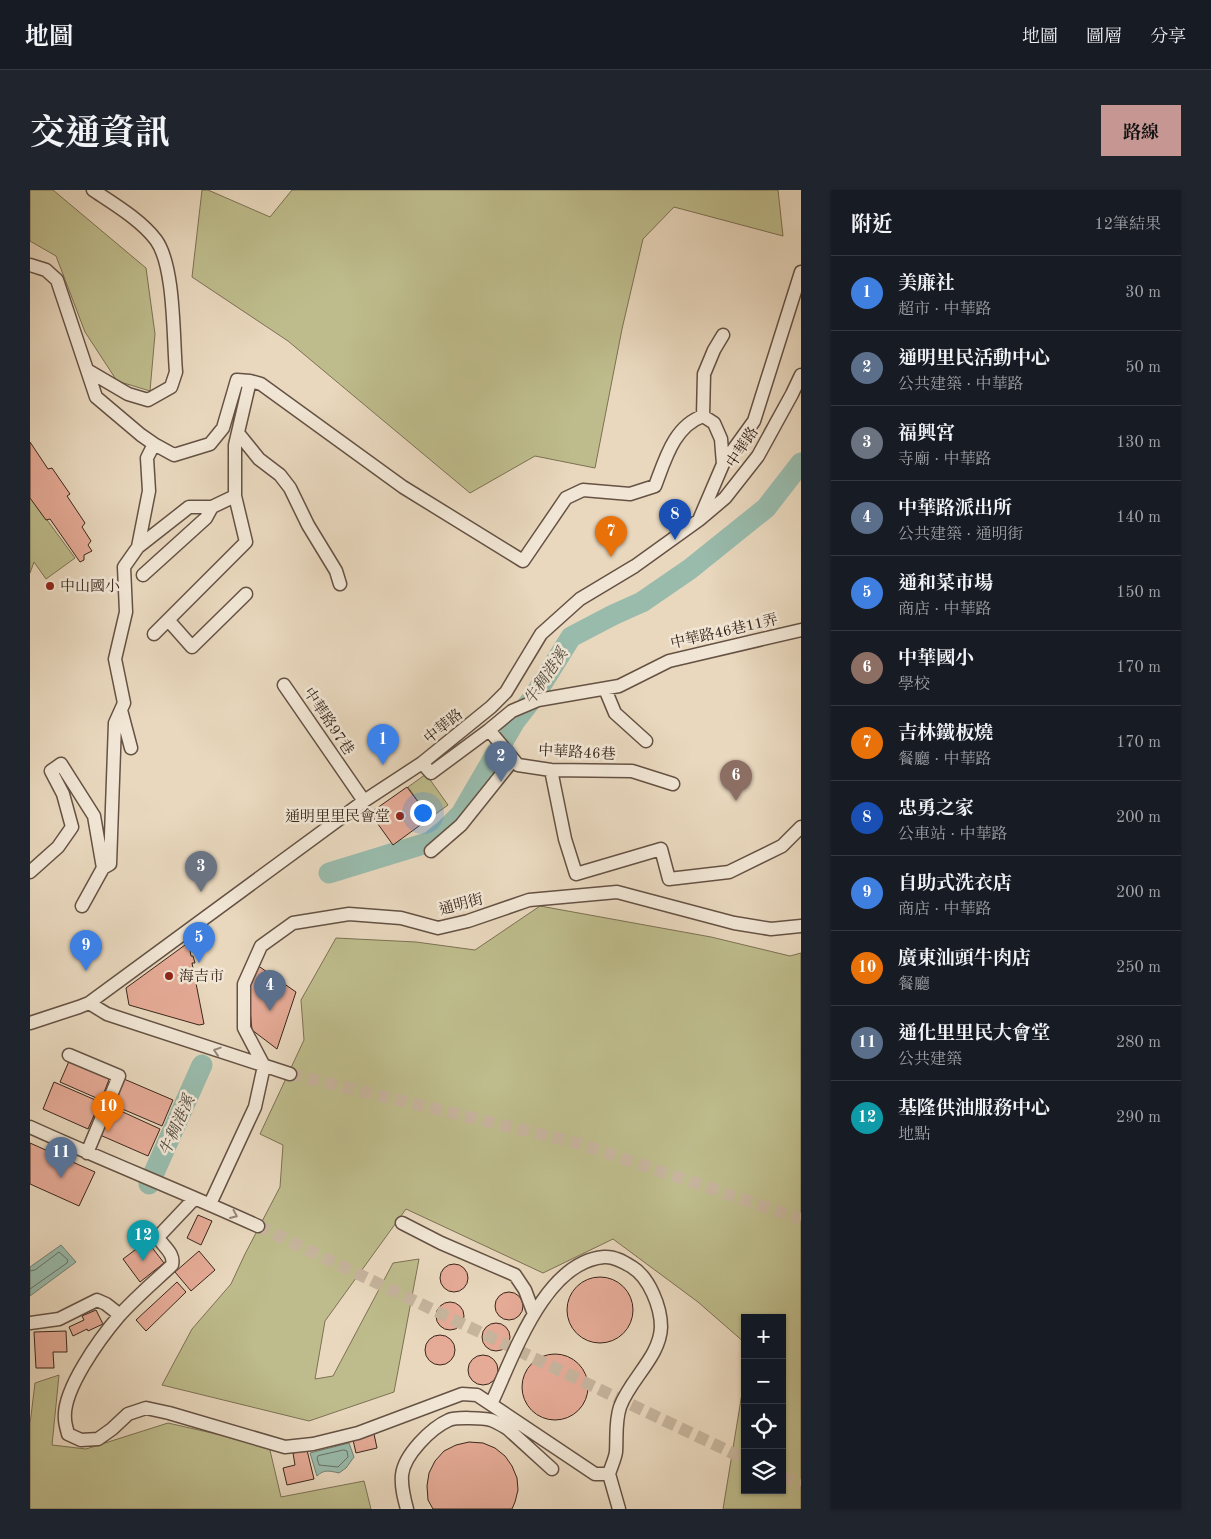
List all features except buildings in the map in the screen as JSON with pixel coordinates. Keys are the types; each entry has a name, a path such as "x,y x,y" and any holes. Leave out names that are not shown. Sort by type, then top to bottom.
{"street":[{"path":"87,370 128,394 148,400 172,387 176,372 169,270 156,241 127,212 93,190"},
{"path":"30,265 46,270 57,280 96,397 154,444 174,454 210,444 223,428 237,380 261,384 402,487 523,561 566,498 583,490 630,494 655,486 667,453 678,434 694,419 703,416"},
{"path":"699,520 723,464 754,421 801,272"},
{"path":"703,416 704,374 714,350 723,335"},
{"name":"中華路","path":"30,1023 89,1002 364,801 422,764 470,725 506,692 542,634 580,599 635,566 699,520 725,498 758,456 801,375"},
{"path":"154,634 246,542 234,496 235,445 250,381"},
{"path":"703,416 714,423 721,439 723,464"},
{"path":"238,433 259,458 280,475 290,488 308,525 336,571 340,584"},
{"path":"138,548 148,491 148,458 154,444"},
{"path":"82,906 103,868 110,864 116,722 124,703 115,659 126,612 124,567 138,548 189,507 212,507 234,496"},
{"path":"143,575 206,518 212,507"},
{"path":"169,621 192,646 246,594"},
{"name":"中華路46巷11弄","path":"491,732 512,711 538,700 619,686 669,661 801,630"},
{"name":"中華路97巷","path":"284,685 364,801"},
{"path":"605,689 616,713 646,741"},
{"path":"121,710 131,748"},
{"path":"422,764 431,773 491,732 511,758 461,825 431,852"},
{"name":"中華路46巷","path":"511,758 518,764 551,770 632,771 673,784"},
{"path":"30,872 58,847 72,827 62,794 51,771 61,764 94,816 103,868"},
{"path":"551,770 565,838 576,874 661,849 669,879 729,872 782,846 801,827"},
{"name":"通明街","path":"264,1066 244,1028 244,984 261,946 293,923 349,914 401,918 438,928 468,921 529,900 617,892 734,923 771,929 801,926"},
{"path":"89,1002 107,1014 290,1074"},
{"path":"69,1055 119,1076 87,1153"},
{"path":"210,1204 255,1107 264,1066"},
{"path":"30,1127 258,1226"},
{"path":"194,1199 158,1237 172,1255 174,1260 172,1265 120,1315 82,1369 69,1394 64,1418 68,1434 81,1440 98,1438 112,1429 128,1414 146,1408 285,1447 314,1444 358,1433 462,1394 477,1395 491,1404 552,1469"},
{"path":"402,1223 514,1276 525,1290 534,1314"},
{"path":"491,1404 534,1314 552,1287 571,1271 589,1261 605,1257 619,1260 635,1269 648,1285 657,1301 661,1325 659,1340 620,1406 616,1428 616,1454 609,1474 619,1509"},
{"path":"30,1323 59,1319 97,1300 106,1304 120,1315"},
{"path":"407,1509 402,1493 402,1473 411,1453 421,1440 450,1419 474,1418 513,1426 594,1474 609,1474"}],"shaded area":[{"path":"30,190 53,190 146,268 155,334 150,391 117,381 85,332 56,256 30,241"},
{"path":"202,190 208,190 270,217 292,190 778,190 783,236 674,207 643,239 622,329 595,468 535,456 470,493 288,341 192,277"},
{"path":"30,497 75,558 46,579 34,562 30,573"},
{"path":"426,774 448,805 430,818 408,787"},
{"path":"540,906 711,937 790,956 801,953 801,1509 723,1509 741,1399 741,1494 786,1494 786,1314 741,1314 741,1340 698,1302 613,1239 543,1273 406,1209 325,1321 315,1379 333,1376 393,1263 419,1259 394,1392 309,1421 162,1385 192,1329 231,1284 280,1187 283,1145 260,1134 304,1040 301,1000 336,938 416,942 475,950"},
{"path":"59,1375 52,1445 86,1449 168,1423 269,1446 281,1497 364,1481 371,1509 30,1509 30,1424 35,1383"}],"water":[{"path":"61,1245 76,1262 30,1296 30,1267"},
{"path":"349,1443 354,1457 346,1468 339,1473 325,1471 317,1476 310,1453"}],"waterway":[{"name":"牛稠港溪","path":"329,873 430,842 445,830 461,814 515,721 533,698 571,637 642,602 690,569 766,508 801,463"},
{"name":"牛稠港溪","path":"149,1184 202,1065"}],"tunnel":[{"path":"290,1074 577,1143 801,1219"},
{"path":"258,1226 741,1457"},
{"path":"786,1478 801,1485"}],"place":[{"name":"忠勇之家","path":"675,540"},
{"name":"吉林鐵板燒","path":"611,557"},
{"name":"中山國小","path":"50,586"},
{"name":"美廉社","path":"383,765"},
{"name":"通明里民活動中心","path":"501,782"},
{"name":"中華國小","path":"736,801"},
{"name":"通明里里民會堂","path":"400,816"},
{"name":"福興宮","path":"201,892"},
{"name":"通和菜市場","path":"199,963"},
{"name":"自助式洗衣店","path":"86,971"},
{"name":"海吉市","path":"169,976"},
{"name":"中華路派出所","path":"270,1011"},
{"name":"廣東汕頭牛肉店","path":"108,1132"},
{"name":"通化里里民大會堂","path":"61,1178"},
{"name":"基隆供油服務中心","path":"143,1261"}]}
